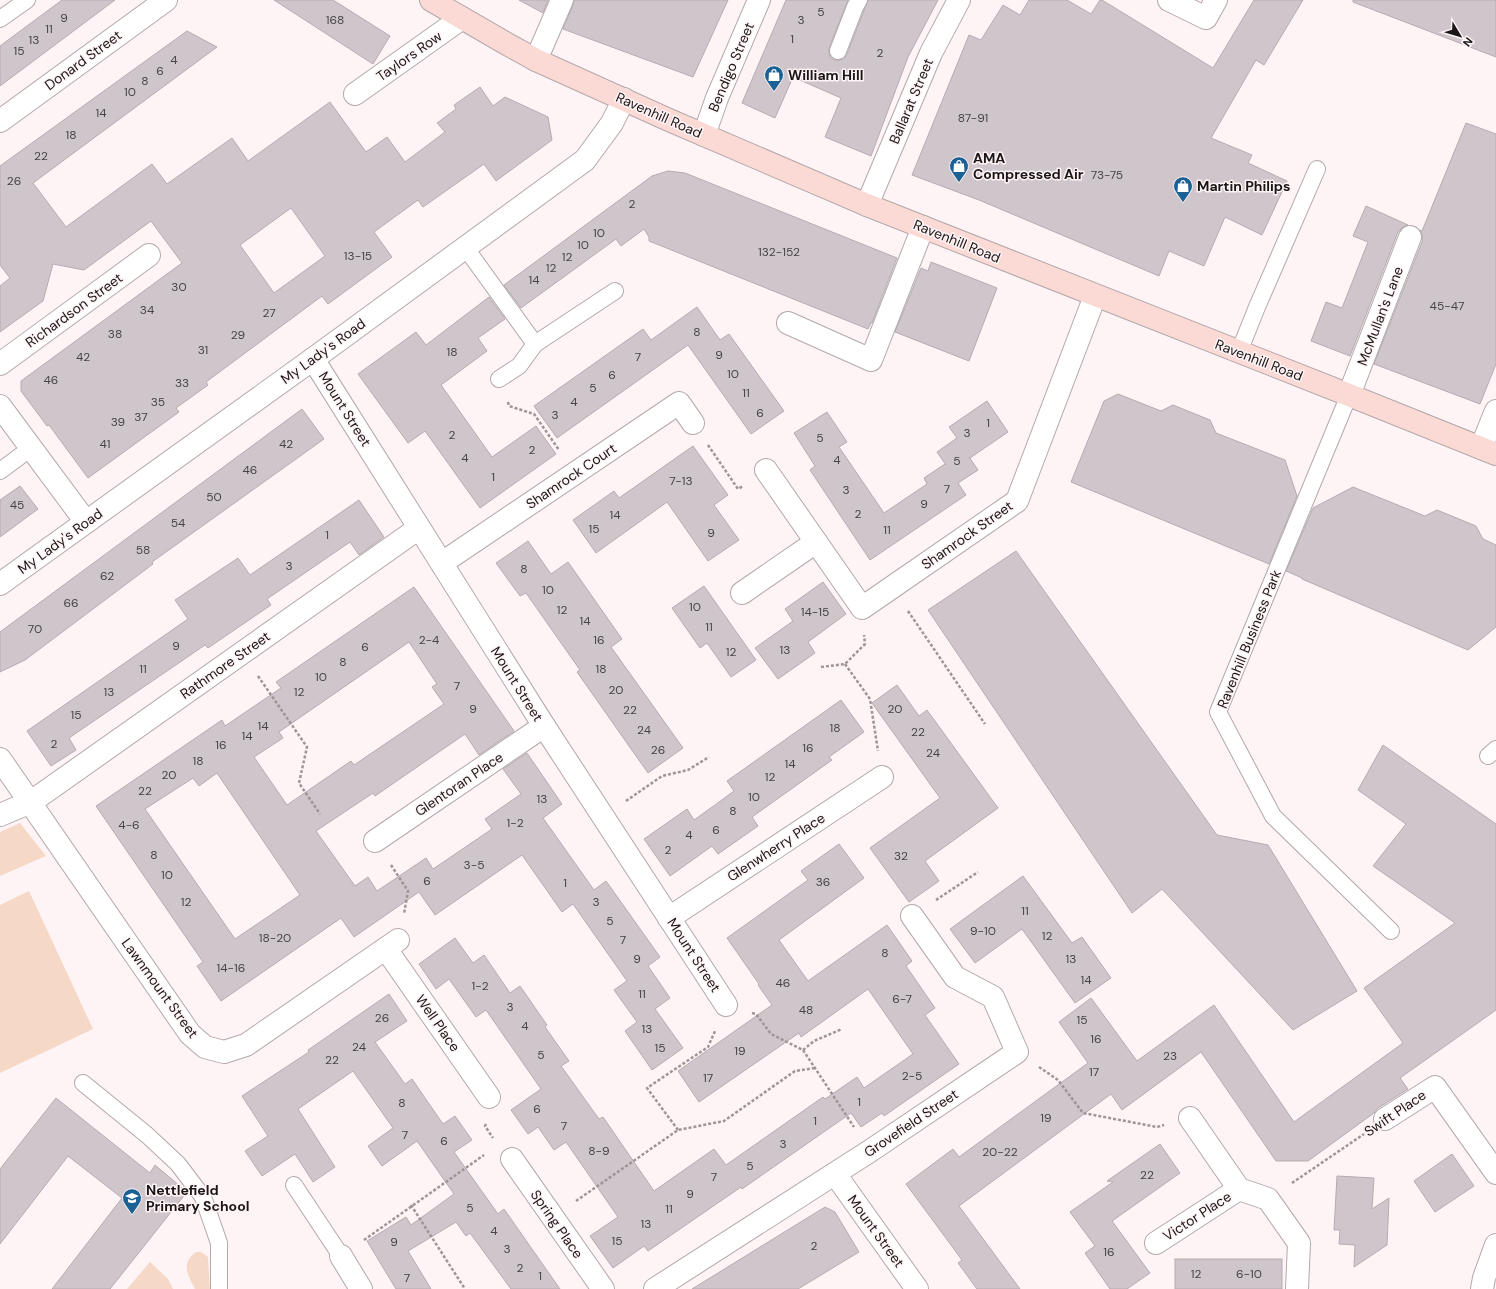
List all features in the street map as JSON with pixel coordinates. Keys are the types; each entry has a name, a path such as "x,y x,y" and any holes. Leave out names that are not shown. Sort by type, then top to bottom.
{"main road":[{"name":"Ravenhill Road","path":"431,0 536,60 704,135 868,205 1489,451"}],"street":[{"name":"Donard Street","path":"0,121 166,0"},
{"path":"536,60 562,0"},
{"name":"Bendigo Street","path":"704,135 717,98 759,0"},
{"name":"Ballarat Street","path":"868,205 931,53 959,0"},
{"path":"1169,0 1206,18 1216,0"},
{"name":"Taylors Row","path":"355,94 462,18"},
{"name":"My Lady's Road","path":"0,584 313,359 585,160 612,123 624,99"},
{"path":"788,323 871,360 923,227"},
{"name":"McMullan's Lane","path":"1349,395 1410,237"},
{"name":"Richardson Street","path":"0,364 149,255"},
{"name":"Shamrock Street","path":"862,608 1017,501 1095,296"},
{"name":"Mount Street","path":"313,359 544,726 726,1005"},
{"name":"Shamrock Court","path":"442,563 576,474 679,402 693,423"},
{"path":"0,406 86,522"},
{"path":"1489,451 1496,411"},
{"path":"766,470 862,608"},
{"name":"Rathmore Street","path":"0,815 30,802 419,528"},
{"path":"742,593 816,542"},
{"name":"Glentoran Place","path":"375,841 544,726"},
{"name":"Lawnmount Street","path":"0,758 190,1034 205,1047 224,1052 246,1045 392,944"},
{"name":"Glenwherry Place","path":"669,918 882,777"},
{"path":"912,916 955,977 993,997 1017,1052"},
{"name":"Well Place","path":"392,944 489,1097"},
{"name":"Grovefield Street","path":"655,1289 835,1174 1017,1052"},
{"name":"Swift Place","path":"1385,1119 1435,1087 1496,1173"},
{"name":"Victor Place","path":"1190,1118 1239,1189 1268,1199"},
{"name":"Spring Place","path":"505,1152 603,1289"},
{"name":"Mount Street","path":"835,1174 917,1289"},
{"name":"Victor Place","path":"1156,1243 1239,1189"},
{"path":"1268,1199 1299,1243 1297,1289"},
{"path":"1482,1289 1484,1278 1496,1245"},
{"path":"342,1256 358,1288"}],"lane":[{"path":"0,19 27,0"},
{"path":"838,51 859,0"},
{"path":"1239,352 1317,170"},
{"path":"465,247 535,344"},
{"path":"499,379 519,366 535,344 615,291"},
{"name":"Ravenhill Business Park","path":"1349,395 1218,712 1273,816 1391,931"},
{"path":"0,472 31,448"},
{"path":"83,1083 147,1135 178,1164 203,1197 219,1243 219,1289"},
{"path":"294,1185 342,1256"}],"path":[{"path":"499,379 509,406 534,414 576,474"},
{"path":"693,423 738,489 766,470"},
{"path":"892,587 985,724"},
{"path":"821,667 845,664 865,644 862,608"},
{"path":"242,653 307,747 299,784 320,814"},
{"path":"845,664 870,699 882,777"},
{"path":"603,817 662,776 688,770 709,757"},
{"path":"375,841 408,892 392,944"},
{"path":"912,916 978,872"},
{"path":"678,1130 646,1088 708,1047 726,1005 756,1014 771,1034 803,1050 870,1151"},
{"path":"803,1050 814,1041 842,1029"},
{"path":"1017,1052 1058,1080 1083,1113 1157,1127 1190,1118"},
{"path":"553,1218 678,1130 724,1121 795,1071 815,1068"},
{"path":"385,1224 411,1205 505,1152 485,1126 489,1097"},
{"name":"Swift Place","path":"1268,1199 1385,1119"},
{"path":"411,1205 465,1289"}],"shaded area":[{"path":"20,823 46,856 0,876 0,832"},
{"path":"29,891 93,1029 0,1073 0,905"},
{"path":"196,1252 201,1252 208,1257 210,1289 195,1289 188,1274 188,1261"},
{"path":"150,1262 168,1279 173,1289 127,1289"}],"building":[{"path":"62,0 115,0 0,86 0,46"},
{"path":"274,0 333,0 390,36 373,64"},
{"path":"519,0 548,0 543,13"},
{"path":"574,0 728,0 693,77 563,29"},
{"path":"786,0 848,0 829,48 830,57 834,60 839,60 844,59 847,54 868,0 938,0 908,57 871,156 825,137 841,98 793,77 775,118 742,103"},
{"path":"1029,0 1067,0 1091,14 1100,0 1102,0 1213,68 1254,0 1303,0 1264,65 1256,60 1211,138 1252,155 1248,163 1287,181 1262,235 1225,217 1204,266 1169,251 1159,276 979,200 912,175 969,35 981,40 1003,5 1020,15"},
{"path":"1353,0 1496,0 1496,57 1353,2"},
{"path":"187,31 217,47 33,183 66,227 152,164 167,184 232,138 248,161 330,102 366,152 387,137 405,162 445,132 437,123 456,109 454,105 480,87 493,106 505,97 548,117 552,140 496,181 484,164 423,207 418,200 374,232 392,257 328,304 322,296 206,382 208,385 176,408 179,412 88,478 49,425 47,426 21,391 21,381 182,263 151,221 84,270 53,264 43,301 0,332 0,286 10,278 0,265 0,166","holes":["291,208 325,256 274,293 240,245"]},
{"path":"1466,123 1496,134 1496,364 1480,404 1374,364 1422,242 1420,230 1422,231"},
{"path":"668,171 685,173 897,258 872,323 868,329 649,241 649,237 644,229 621,246 616,239 521,308 504,285 652,176"},
{"path":"1366,206 1408,225 1398,232 1350,356 1311,341 1326,302 1342,308 1368,242 1353,236"},
{"path":"931,262 997,288 969,361 895,332 921,268 928,271"},
{"path":"489,297 505,319 478,338 487,351 441,385 492,457 536,426 556,454 480,508 425,431 408,443 358,374 416,332 426,345"},
{"path":"697,307 720,340 729,334 784,411 751,434 688,345 557,438 534,406 643,329 651,340"},
{"path":"1118,394 1161,411 1173,405 1210,420 1216,433 1285,460 1297,496 1269,564 1071,482 1104,401"},
{"path":"987,401 1008,432 970,458 969,457 978,470 958,483 966,495 870,560 810,470 815,466 794,433 827,412 847,442 839,447 884,513 927,484 924,478 945,464 946,465 937,452 957,438 949,427"},
{"path":"302,409 324,439 152,562 153,564 25,660 0,672 0,632"},
{"path":"693,446 728,495 714,505 739,540 708,561 667,502 596,553 573,520 614,491 619,498"},
{"path":"20,486 38,509 0,537 0,500"},
{"path":"1353,487 1425,516 1437,510 1476,526 1483,539 1496,545 1496,627 1468,650 1286,571 1313,508"},
{"path":"359,500 384,537 359,555 350,542 267,599 271,605 208,648 205,645 69,738 76,750 51,766 27,731 188,619 175,600 238,558 250,575"},
{"path":"528,541 551,574 568,562 622,639 611,647 683,748 648,773 577,672 580,670 526,593 520,596 496,563"},
{"path":"1016,551 1217,835 1268,845 1357,991 1293,1030 1162,889 1132,913 928,610"},
{"path":"823,582 846,614 808,642 815,653 778,679 755,648 793,621 785,609"},
{"path":"704,586 756,660 731,677 707,643 700,648 672,608"},
{"path":"414,587 514,731 479,755 465,734 375,796 373,793 316,831 355,886 368,877 377,891 426,858 433,869 492,829 485,819 521,794 503,769 527,753 562,804 543,818 594,890 606,881 660,957 648,966 670,998 655,1009 683,1048 652,1070 625,1031 637,1022 614,990 627,981 573,904 562,912 522,855 435,915 419,892 354,937 341,918 221,1001 197,966 203,962 96,806 222,720 225,726 281,688 276,682","holes":["409,642 437,684 432,687 444,704 354,765 351,761 287,805 254,757 283,738 279,732","217,773 300,895 235,939 145,809 193,778 199,786"]},
{"path":"897,685 919,716 927,710 998,808 925,861 939,881 909,902 870,848 940,798 872,703"},
{"path":"841,700 864,732 829,757 832,760 752,817 758,826 718,854 712,846 670,876 644,839 687,809 694,820 734,791 727,781"},
{"path":"1383,745 1496,824 1496,1010 1400,1078 1408,1089 1378,1108 1374,1113 1308,1161 1276,1161 1201,1052 1122,1110 1111,1094 959,1206 1020,1289 977,1289 958,1263 962,1260 906,1184 953,1149 959,1157 1088,1063 1059,1022 1091,998 1137,1061 1214,1005 1294,1122 1403,1043 1364,988 1455,923 1373,866 1406,824 1358,790"},
{"path":"839,844 864,878 779,940 808,981 887,925 912,961 906,966 935,1008 925,1015 959,1064 884,1116 882,1113 861,1127 851,1113 742,1189 741,1187 648,1251 644,1246 613,1268 590,1236 618,1217 566,1142 554,1150 538,1127 528,1134 511,1110 541,1089 486,1010 476,1017 449,979 436,989 419,964 455,938 473,963 484,955 510,993 520,986 547,1025 545,1027 569,1061 561,1066 599,1119 603,1117 654,1191 714,1149 726,1165 823,1097 825,1099 857,1077 864,1088 913,1054 868,989 801,1037 799,1033 699,1102 678,1071 772,1005 727,938 808,880 801,871"},
{"path":"1023,876 1072,943 1082,937 1111,978 1075,1003 1022,929 975,963 950,929"},
{"path":"389,994 407,1021 375,1042 405,1084 412,1079 443,1124 455,1116 472,1140 454,1152 498,1214 504,1209 560,1289 511,1289 470,1233 466,1236 456,1222 408,1251 431,1289 396,1289 367,1241 406,1217 411,1225 454,1194 417,1141 382,1166 368,1146 393,1128 353,1071 298,1109 335,1167 313,1182 295,1154 262,1176 245,1151 268,1136 242,1096 309,1052 308,1050"},
{"path":"56,1098 150,1173 155,1165 187,1192 110,1289 52,1289 122,1198 68,1156 0,1244 0,1169"},
{"path":"1160,1144 1180,1173 1112,1221 1150,1273 1127,1289 1110,1289 1085,1253 1095,1246 1070,1212 1113,1182 1107,1181"},
{"path":"1452,1154 1474,1186 1435,1212 1414,1181"},
{"path":"1337,1176 1374,1178 1372,1209 1389,1198 1387,1245 1354,1267 1355,1245 1339,1244 1340,1230 1334,1230"},
{"path":"825,1207 835,1212 859,1252 798,1289 692,1289"},
{"path":"1175,1259 1282,1259 1282,1289 1175,1289"}],"place":[{"name":"William Hill","path":"774,92"},
{"name":"AMA Compressed Air","path":"959,183"},
{"name":"Martin Philips","path":"1183,203"},
{"name":"Nettlefield Primary School","path":"132,1215"}]}
